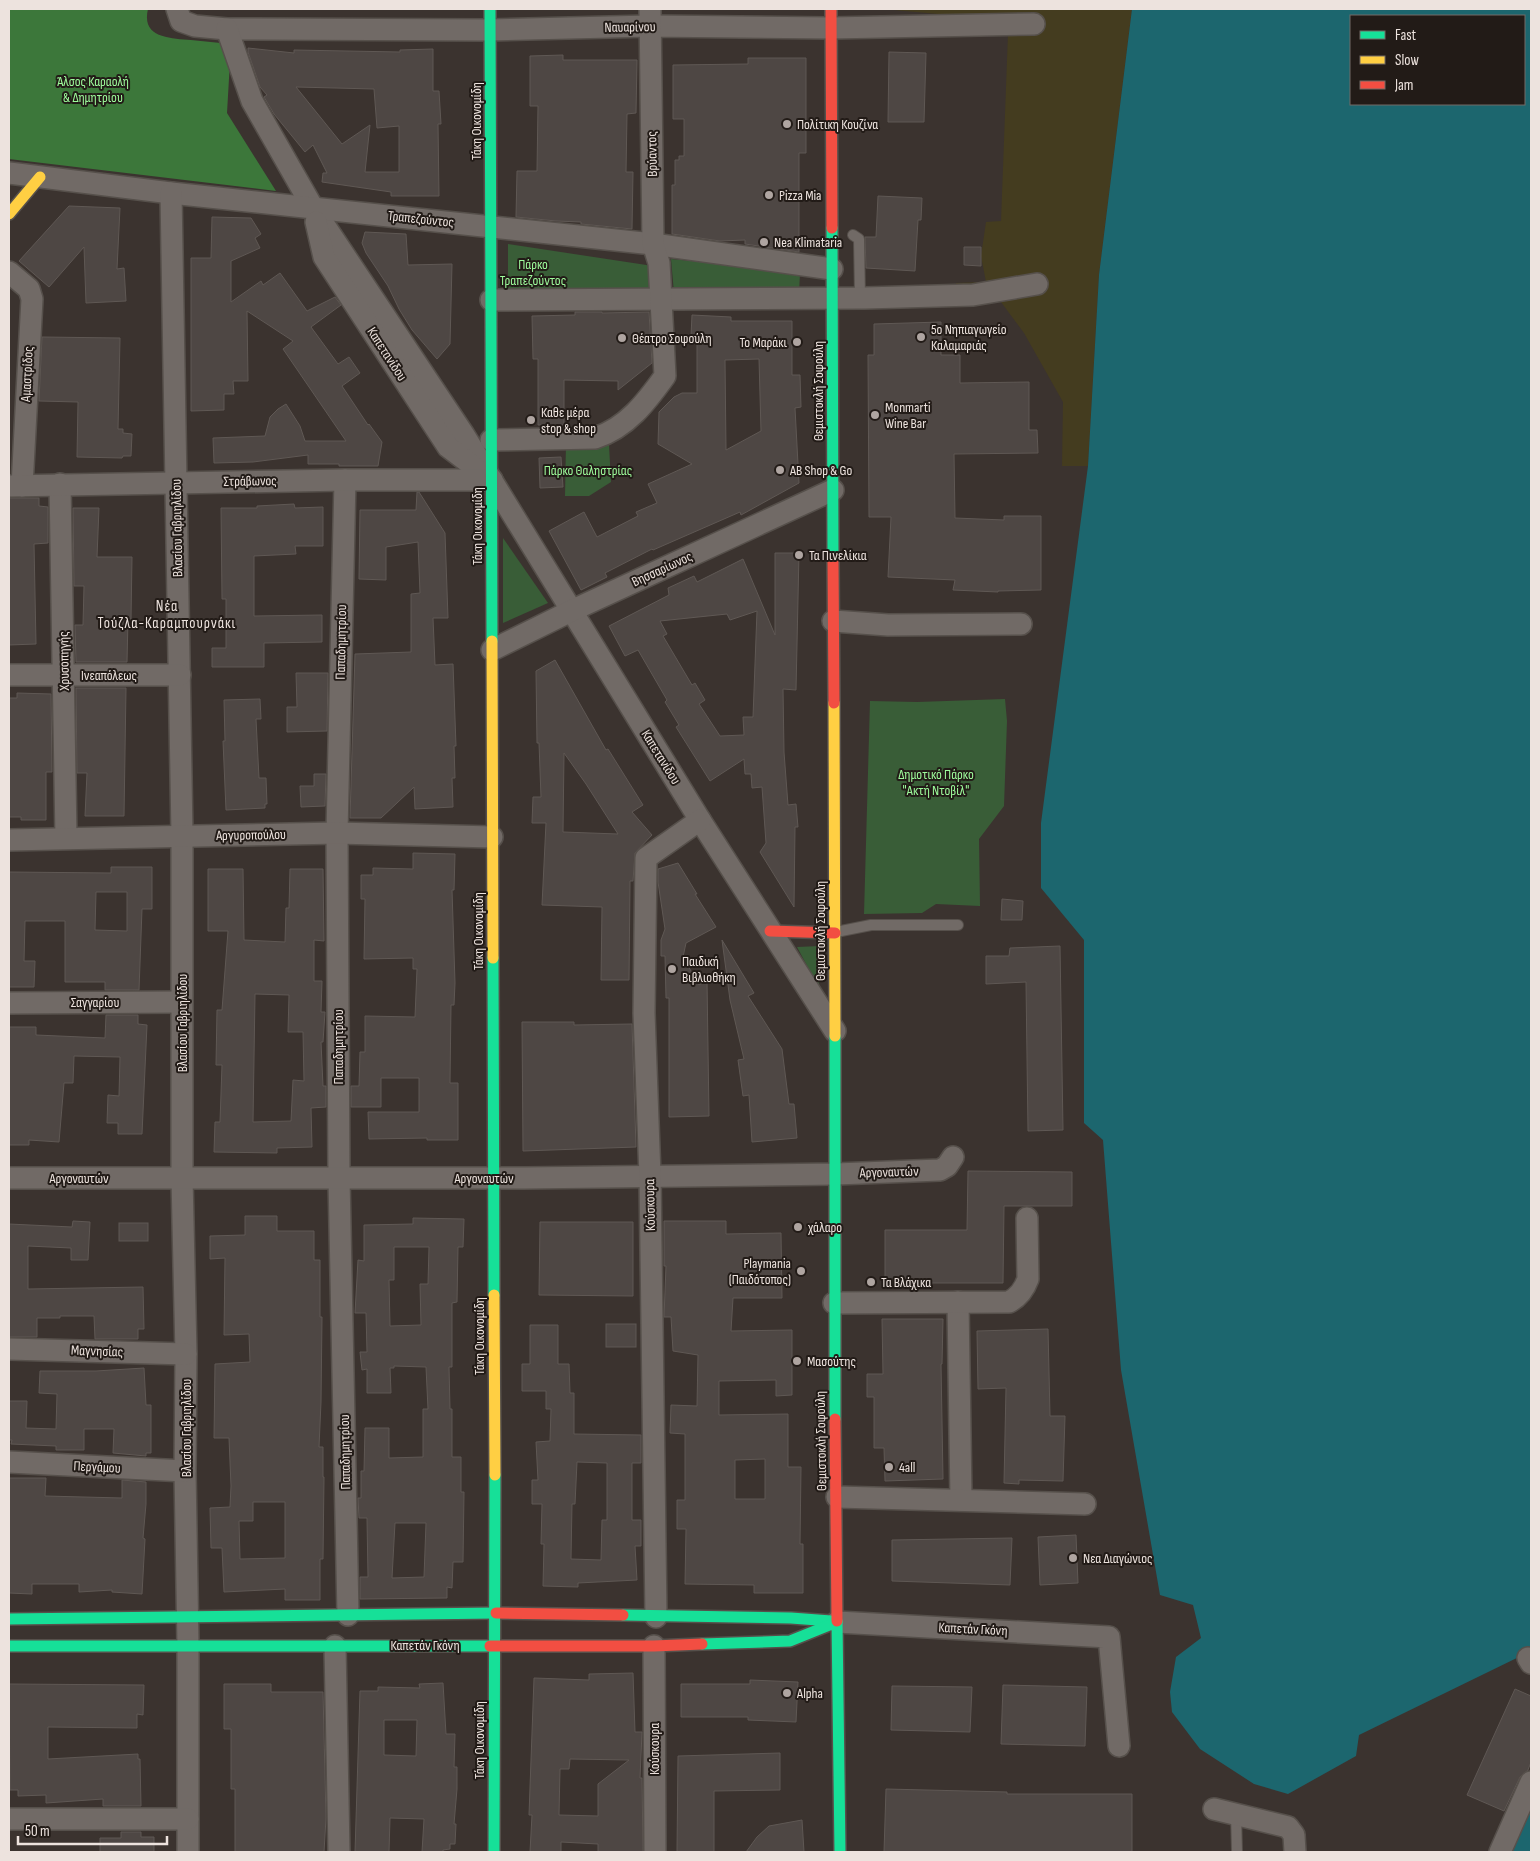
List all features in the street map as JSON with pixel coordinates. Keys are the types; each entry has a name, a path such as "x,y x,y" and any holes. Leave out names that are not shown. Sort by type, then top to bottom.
{"main road":[{"name":"Τάκη Οικονομίδη","path":"490,9 495,1614 494,1852"},
{"name":"Θεμιστοκλή Σοφούλη","path":"831,18 836,1174 834,1303 840,1852"},
{"path":"9,214 40,177"},
{"path":"770,931 835,933"},
{"name":"Καπετάν Γκόνη","path":"9,1619 495,1614 791,1618 837,1622"},
{"name":"Καπετάν Γκόνη","path":"9,1646 654,1646 790,1641 837,1622"}],"street":[{"name":"Ναυαρίνου","path":"177,9 181,21 195,26 227,29 490,30 650,18 831,18 1034,24"},
{"name":"Βρύαντος","path":"492,440 595,438 608,434 638,410 665,376 662,299 658,263 653,244 650,18"},
{"name":"Καπετανίδου","path":"227,29 252,101 313,208 464,435 700,820 835,1031"},
{"name":"Τραπεζούντος","path":"9,173 171,193 653,244 832,269"},
{"name":"Βλασίου Γαβριηλίδου","path":"171,193 182,836 182,1178 186,1354 188,1852"},
{"name":"Αμαστρίδος","path":"9,272 29,289 32,299 15,486"},
{"path":"491,300 860,298 973,295 1036,284"},
{"name":"Παπαδημητρίου","path":"345,480 337,833 339,1178 348,1615"},
{"name":"Στράβωνος","path":"15,486 176,482 492,480"},
{"name":"Χρυσοπηγής","path":"60,484 66,838"},
{"name":"Βησσαρίωνος","path":"492,650 571,611 833,490"},
{"path":"833,622 888,625 1021,624"},
{"name":"Ινεαπόλεως","path":"9,675 180,675"},
{"name":"Κούσκουρα","path":"656,1617 650,1176 644,1013 646,858 700,820"},
{"name":"Αργυροπούλου","path":"9,840 337,833 492,837"},
{"name":"Σαγγαρίου","path":"9,1003 182,1002"},
{"name":"Αργοναυτών","path":"9,1178 339,1178 836,1174 940,1170 946,1166 953,1156"},
{"path":"834,1303 1009,1302 1018,1298 1028,1280 1027,1218"},
{"path":"958,1302 961,1500"},
{"name":"Μαγνησίας","path":"9,1349 186,1354"},
{"name":"Περγάμου","path":"9,1462 185,1471"},
{"path":"837,1496 1085,1504"},
{"name":"Καπετάν Γκόνη","path":"837,1622 1109,1637 1118,1746"},
{"path":"335,1646 338,1852"},
{"name":"Κούσκουρα","path":"654,1646 655,1852"},
{"path":"1500,1852 1531,1782"},
{"path":"1214,1809 1288,1827 1294,1835 1295,1852"},
{"path":"9,1819 188,1819"}],"lane":[{"path":"854,235 860,239 860,298"},
{"path":"835,933 871,925 958,925"},
{"path":"1236,1814 1236,1852"}],"green space":[{"name":"Άλσος Καραολή & Δημητρίου","path":"9,9 148,9 147,19 149,26 159,35 231,44 227,113 276,191 9,159"},
{"name":"Πάρκο Τραπεζούντος","path":"508,244 653,266 655,292 508,297"},
{"path":"671,259 800,272 799,295 674,293"},
{"name":"Πάρκο Θαληστρίας","path":"566,443 609,445 611,482 589,496 565,496"},
{"path":"503,538 548,603 503,623"},
{"name":"Δημοτικό Πάρκο \"Ακτή Ντοβίλ\"","path":"1005,699 1007,721 1004,806 979,839 980,906 936,904 922,913 864,914 870,701 917,702"},
{"path":"820,946 819,988 797,947"}],"sand":[{"path":"883,9 1132,9 1099,275 1088,466 1062,466 1063,402 1024,333 1001,302 955,303 956,283 986,282 981,256 986,222 1001,221 1008,34 971,17"}],"water":[{"path":"1132,9 1531,9 1531,1651 1359,1735 1356,1756 1288,1794 1254,1784 1200,1749 1172,1712 1170,1692 1176,1657 1201,1638 1193,1605 1160,1595 1121,1370 1103,1140 1084,1123 1084,940 1041,888 1041,823 1088,466 1099,275"},
{"path":"1531,1788 1531,1852 1501,1852"}],"building":[{"path":"248,48 294,53 294,50 400,52 400,50 433,49 433,91 439,91 441,124 438,124 439,196 391,196 391,192 322,182 323,173 327,173 313,145 305,152 274,114 264,97 267,95 260,87","holes":["296,87 374,89 377,128 399,126 399,172 365,172 370,125 342,144"]},
{"path":"889,52 926,53 924,122 888,122"},
{"path":"563,55 563,60 637,60 636,113 627,114 626,172 633,172 632,229 581,224 581,222 516,217 517,171 537,171 538,106 530,106 530,56"},
{"path":"748,58 806,58 806,153 799,153 799,252 745,244 745,240 720,241 672,234 672,185 675,185 675,160 679,160 679,156 684,156 684,119 673,119 673,65 748,64"},
{"path":"878,196 922,198 921,220 918,220 915,271 866,268 865,237 876,237"},
{"path":"69,206 120,208 117,269 124,268 126,301 86,303 84,247 49,287 19,261"},
{"path":"212,217 251,218 261,234 255,238 260,248 231,261 231,302 261,281 263,285 280,273 307,311 335,297 341,305 311,327 338,364 349,357 360,373 342,386 368,425 382,442 378,466 308,464 308,455 253,462 214,463 213,438 265,436 270,417 286,404 300,426 305,441 346,441 283,349 293,341 247,311 248,381 233,381 234,394 224,394 224,410 191,411 191,258 211,258"},
{"path":"365,232 406,234 408,265 452,264 450,344 437,359 412,330 388,286 366,253 362,243"},
{"path":"964,247 981,247 981,266 964,265"},
{"path":"575,312 649,312 652,363 618,390 618,381 564,380 564,425 538,425 538,359 533,359 532,316 575,315"},
{"path":"692,315 731,317 731,321 792,321 792,375 800,375 801,407 795,408 799,483 741,515 740,512 652,549 605,573 607,577 581,590 549,531 584,512 597,537 638,516 636,512 657,503 648,484 692,464 658,444 659,412 674,397 682,393 697,393 697,336 691,336","holes":["759,359 761,431 726,450 725,360"]},
{"path":"941,322 941,355 960,355 960,383 1029,382 1029,430 1037,430 1038,453 954,454 955,518 1004,520 1004,516 1041,516 1041,590 998,592 953,590 955,580 888,577 891,517 869,517 868,355 874,355 874,324"},
{"path":"42,337 120,338 118,429 123,429 123,433 132,434 131,456 123,456 122,458 77,457 78,402 39,401"},
{"path":"561,457 563,487 540,488 539,458"},
{"path":"417,492 419,492 445,533 448,618 433,618 435,665 453,664 456,746 454,746 455,778 452,778 453,807 415,809 414,787 381,818 350,818 355,654 411,652 411,594 420,593 418,542 386,547 386,580 359,579 360,510 416,510"},
{"path":"9,498 39,498 39,506 48,507 48,543 34,544 36,644 9,645"},
{"path":"294,504 295,508 323,507 323,546 295,546 296,554 254,556 254,616 322,615 322,642 264,643 264,667 212,667 212,648 226,648 226,599 222,599 221,508 257,508 257,506"},
{"path":"73,508 99,508 97,557 132,557 131,619 128,619 127,662 76,662 75,625 83,625 84,586 74,586"},
{"path":"775,553 799,553 796,690 783,689 784,752 788,805 796,804 798,827 795,827 794,907 760,852 766,843 762,787 752,788 751,774 745,774 744,759 710,781 676,727 679,725 665,702 667,700 638,650 625,656 609,626 669,595 668,588 694,576 697,582 743,559 775,635","holes":["757,611 753,717 743,717 744,735 720,736 699,704 705,700 695,683 692,685 663,636 667,634 660,621 727,614 730,620"]},
{"path":"555,660 606,750 608,749 643,805 632,812 652,835 635,853 633,881 630,881 629,980 601,980 602,907 542,905 546,823 532,823 533,797 541,797 539,743 537,743 536,671","holes":["564,753 618,834 563,832"]},
{"path":"296,673 328,673 327,731 287,732 287,707 297,707"},
{"path":"76,688 126,688 124,816 85,816 87,773 77,773"},
{"path":"17,693 51,694 52,772 46,772 46,820 21,820 21,817 9,817 9,698 17,698"},
{"path":"260,699 261,719 256,719 259,778 266,778 267,804 265,804 265,808 226,810 223,741 225,741 224,700"},
{"path":"314,774 326,774 325,806 301,807 300,786 314,786"},
{"path":"413,853 455,854 454,890 452,890 455,983 454,1005 451,1005 450,1083 458,1083 458,1140 427,1140 427,1138 369,1139 368,1112 419,1112 419,1078 381,1078 381,1107 351,1107 351,1086 359,1086 360,1052 365,1052 365,1016 415,1017 417,969 413,969 413,958 364,959 365,899 361,899 361,875 373,875 373,868 413,869"},
{"path":"678,863 716,927 686,943 683,957 699,985 707,980 709,1116 669,1117 669,998 666,998 665,956 661,956 661,940 665,929 658,882 658,869"},
{"path":"111,867 152,867 152,909 142,909 139,990 105,990 105,982 65,982 65,921 25,921 24,961 35,961 34,987 9,987 9,872 111,873","holes":["96,892 127,892 127,931 95,930"]},
{"path":"208,869 243,869 244,940 285,942 286,908 289,908 290,869 323,869 324,941 314,940 314,981 322,981 321,1012 325,1012 323,1042 321,1042 323,1086 326,1086 326,1107 311,1108 312,1147 277,1148 277,1153 214,1152 215,1122 220,1122 222,1065 216,1065 217,1010 222,1010 228,931 208,931","holes":["255,994 289,995 288,1032 303,1032 304,1081 293,1080 291,1121 253,1122"]},
{"path":"1002,899 1023,901 1022,920 1001,920"},
{"path":"722,940 754,993 748,996 782,1049 789,1104 794,1104 797,1138 752,1142 749,1095 743,1096 738,1060 744,1059 730,1000"},
{"path":"1060,946 1063,1130 1028,1131 1026,982 986,984 986,956 1009,956 1010,948"},
{"path":"106,1015 138,1015 138,1024 147,1025 142,1134 118,1134 118,1123 107,1123 108,1095 119,1096 120,1057 74,1056 73,1083 64,1083 59,1142 29,1140 29,1145 9,1145 9,1027 36,1027 36,1035 105,1038"},
{"path":"522,1022 574,1022 574,1025 632,1024 636,1147 523,1151"},
{"path":"968,1171 1072,1172 1072,1206 1004,1206 1003,1283 885,1283 885,1230 967,1230"},
{"path":"245,1216 277,1216 277,1231 314,1231 314,1260 320,1260 320,1317 322,1317 319,1447 323,1447 324,1477 323,1559 320,1559 320,1600 285,1600 285,1589 224,1592 222,1548 211,1548 210,1508 230,1507 231,1486 229,1438 214,1438 215,1364 250,1362 249,1334 224,1335 225,1258 210,1259 210,1236 245,1235","holes":["253,1502 285,1502 285,1558 240,1559 239,1521 253,1521"]},
{"path":"413,1218 464,1219 463,1247 458,1247 457,1302 452,1303 452,1367 449,1367 450,1409 452,1409 452,1457 461,1457 461,1492 464,1492 463,1562 453,1562 452,1588 447,1587 447,1598 360,1599 360,1577 368,1577 367,1518 359,1518 358,1498 361,1498 361,1471 364,1471 365,1428 389,1428 389,1458 423,1457 423,1409 428,1409 426,1367 394,1366 394,1368 390,1368 391,1393 367,1393 367,1369 362,1370 360,1352 367,1352 366,1313 355,1313 358,1260 364,1261 364,1225 413,1224","holes":["394,1247 429,1247 428,1284 420,1284 421,1325 390,1326 389,1280 394,1280","395,1523 426,1523 424,1577 392,1578"]},
{"path":"73,1221 90,1222 88,1260 71,1260 71,1248 28,1246 28,1289 143,1287 144,1329 138,1329 138,1339 95,1339 94,1316 37,1318 37,1337 9,1337 9,1224 72,1227"},
{"path":"664,1221 726,1221 726,1234 781,1233 782,1298 733,1298 731,1331 792,1330 792,1395 776,1396 776,1380 719,1381 719,1415 788,1414 788,1467 801,1467 800,1544 803,1544 803,1593 754,1593 754,1585 685,1584 686,1529 677,1529 677,1500 685,1500 685,1434 670,1433 671,1405 697,1406 698,1355 673,1351 671,1317 664,1317 666,1266 664,1266","holes":["765,1459 765,1499 735,1499 735,1460"]},
{"path":"540,1222 633,1222 633,1296 539,1295"},
{"path":"119,1223 148,1223 148,1241 119,1241"},
{"path":"882,1319 943,1319 941,1364 943,1479 885,1481 884,1448 874,1448 874,1397 867,1397 867,1374 883,1374"},
{"path":"606,1324 636,1324 636,1347 606,1347"},
{"path":"530,1325 558,1325 558,1364 569,1364 570,1393 574,1393 574,1434 641,1435 641,1463 632,1463 632,1520 641,1520 641,1546 635,1546 637,1580 578,1583 578,1587 543,1586 544,1544 541,1544 542,1504 532,1504 532,1480 538,1480 536,1442 550,1441 551,1409 546,1409 546,1391 522,1391 522,1364 530,1364","holes":["577,1462 607,1463 607,1520 602,1520 601,1560 571,1559 572,1504 575,1504"]},
{"path":"1048,1329 1050,1416 1065,1416 1063,1481 1019,1480 1019,1484 1004,1483 1006,1388 978,1389 977,1331"},
{"path":"144,1368 146,1405 151,1405 151,1453 146,1453 146,1456 113,1453 114,1429 84,1429 84,1450 56,1450 56,1446 11,1444 12,1440 9,1440 9,1401 27,1401 26,1428 56,1429 57,1394 39,1393 40,1371 96,1371"},
{"path":"9,1478 46,1478 45,1496 122,1498 122,1480 146,1482 142,1594 112,1592 112,1590 79,1592 79,1584 32,1584 32,1594 9,1593"},
{"path":"1076,1535 1078,1583 1040,1585 1038,1537"},
{"path":"1012,1538 1010,1585 892,1581 892,1540"},
{"path":"633,1673 635,1732 642,1732 640,1778 642,1778 643,1852 598,1852 598,1844 561,1842 561,1852 530,1852 532,1815 529,1815 534,1678 589,1680 589,1674","holes":["570,1759 629,1760 598,1784 598,1816 559,1815 560,1769 569,1769"]},
{"path":"750,1680 798,1682 796,1722 748,1720 748,1717 681,1717 681,1684 750,1684"},
{"path":"443,1683 446,1734 455,1734 454,1767 457,1767 457,1789 454,1824 456,1824 455,1844 450,1844 450,1849 443,1850 443,1852 422,1852 424,1819 390,1818 389,1852 355,1852 360,1691 378,1691 378,1687 420,1688 419,1684","holes":["384,1720 417,1720 416,1756 384,1755"]},
{"path":"9,1684 144,1685 143,1715 137,1714 137,1728 48,1727 48,1759 138,1754 138,1759 140,1759 141,1806 103,1806 103,1799 46,1803 46,1795 18,1796 18,1790 10,1790"},
{"path":"224,1684 271,1684 271,1692 323,1692 326,1818 324,1852 235,1852 235,1789 231,1789 231,1729 224,1729"},
{"path":"1003,1685 1087,1687 1085,1746 1001,1744"},
{"path":"892,1686 972,1687 970,1732 891,1730"},
{"path":"1515,1689 1531,1696 1531,1762 1528,1770 1520,1777 1504,1811 1467,1795"},
{"path":"780,1753 780,1790 714,1791 714,1852 677,1852 678,1756"},
{"path":"886,1789 1007,1792 1007,1794 1132,1794 1132,1852 884,1852"},
{"path":"802,1820 804,1852 746,1852 757,1837 769,1826"},
{"path":"121,1832 141,1832 141,1837 154,1837 154,1852 100,1852 100,1838 121,1838"}],"traffic: fast":[{"path":"490,9 492,641"},
{"path":"832,228 833,560"},
{"path":"493,958 494,1295"},
{"path":"835,1036 835,1419"},
{"path":"494,1852 495,1475"},
{"path":"9,1619 496,1613"},
{"path":"623,1615 791,1618 831,1621"},
{"path":"837,1621 840,1852"},
{"path":"702,1644 790,1641 837,1622"},
{"path":"9,1646 490,1646"}],"traffic: slow":[{"path":"9,214 40,177"},
{"path":"492,641 493,958"},
{"path":"834,703 835,1036"},
{"path":"494,1295 495,1475"}],"traffic: jam":[{"path":"831,9 832,228"},
{"path":"833,560 834,703"},
{"path":"770,931 835,933"},
{"path":"835,1419 837,1621"},
{"path":"496,1613 623,1615"},
{"path":"490,1646 654,1646 702,1644"}],"place":[{"name":"Πολίτικη Κουζίνα","path":"787,124"},
{"name":"Pizza Mia","path":"769,195"},
{"name":"Nea Klimataria","path":"764,242"},
{"name":"5ο Νηπιαγωγείο Καλαμαριάς","path":"921,337"},
{"name":"Θέατρο Σοφούλη","path":"622,338"},
{"name":"Το Μαράκι","path":"797,342"},
{"name":"Monmarti Wine Bar","path":"875,415"},
{"name":"Καθε μέρα stop & shop","path":"531,420"},
{"name":"AB Shop & Go","path":"780,470"},
{"name":"Τα Πινελίκια","path":"799,555"},
{"name":"Παιδική Βιβλιοθήκη","path":"672,969"},
{"name":"χάλαρο","path":"798,1227"},
{"name":"Playmania (Παιδότοπος)","path":"801,1271"},
{"name":"Τα Βλάχικα","path":"871,1282"},
{"name":"Μασούτης","path":"797,1361"},
{"name":"4all","path":"889,1467"},
{"name":"Νεα Διαγώνιος","path":"1073,1558"},
{"name":"Alpha","path":"787,1693"}],"district":[{"name":"Νέα Τούζλα-Καραμπουρνάκι","path":"167,614"}]}
